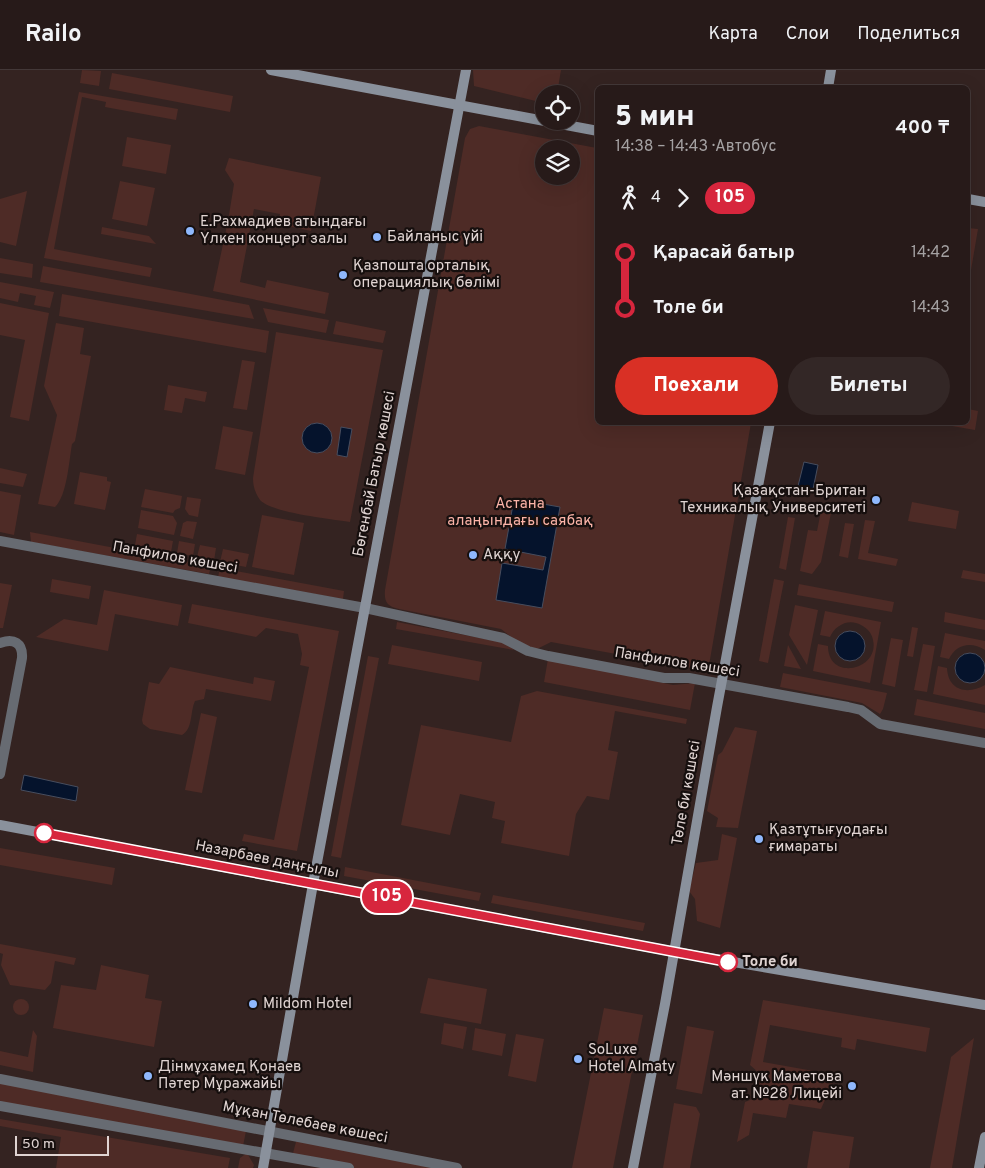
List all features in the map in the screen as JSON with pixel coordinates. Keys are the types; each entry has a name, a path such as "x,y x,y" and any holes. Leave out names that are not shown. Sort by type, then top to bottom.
{"main road":[{"path":"271,70 595,130"},
{"name":"Бөгенбай Батыр көшесі","path":"314,884 466,70"},
{"path":"828,85 831,70"},
{"path":"970,199 985,202"},
{"name":"Төле би көшесі","path":"633,1168 675,952 769,425"},
{"name":"Назарбаев даңғылы","path":"0,825 675,952 985,1005"},
{"path":"263,1168 314,884"},
{"path":"979,1168 985,1138"}],"street":[{"name":"Панфилов көшесі","path":"0,541 365,608 503,638 528,651 548,656 664,678 687,677 848,707 861,710 880,724 985,742"},
{"path":"0,643 12,641 18,644 22,649 22,658 0,774"},
{"name":"Мұқан Төлебаев көшесі","path":"0,1078 457,1168"},
{"path":"0,1106 349,1168"}],"green space":[{"path":"82,70 101,71 99,86 80,83"},
{"path":"473,70 561,70 558,85 535,85 535,101 474,86"},
{"path":"112,73 233,96 230,112 109,89"},
{"path":"79,92 178,109 176,120 105,107 106,102 82,97 54,249 152,268 150,277 44,258"},
{"name":"Астана алаңындағы саябақ","path":"479,126 554,140 535,140 535,185 580,185 580,145 595,148 595,425 751,425 708,671 551,642 537,649 524,647 501,629 399,609 389,605 385,598 465,138 470,129"},
{"path":"127,137 171,145 166,174 122,166"},
{"path":"229,158 321,177 311,231 278,224 280,214 254,209 240,282 265,288 267,280 329,293 325,314 213,291 234,184 225,170"},
{"path":"120,181 155,188 147,226 112,219"},
{"path":"27,191 16,246 0,242 0,199"},
{"path":"102,227 149,236 156,244 101,234"},
{"path":"970,228 978,229 970,276"},
{"path":"0,258 33,264 32,278 0,273"},
{"path":"43,266 249,305 254,319 40,282"},
{"path":"0,282 54,292 50,308 34,305 36,296 20,293 18,302 0,298"},
{"path":"62,294 269,331 266,353 59,316"},
{"path":"0,303 49,313 29,421 10,417 25,340 0,335"},
{"path":"263,308 329,320 326,333 268,322"},
{"path":"336,321 386,331 383,343 333,334"},
{"path":"56,323 84,328 80,354 91,356 75,441 72,444 65,487 55,507 38,504 57,415 44,386"},
{"path":"276,332 383,350 350,522 302,515 267,505 257,495 253,478","holes":["332,438 324,451 315,452 310,451 303,443"]},
{"path":"242,360 255,362 247,410 233,408"},
{"path":"168,385 207,392 205,402 185,398 182,413 164,410"},
{"path":"970,409 978,411 975,430 946,425 970,425"},
{"path":"223,426 253,432 245,475 215,469"},
{"path":"0,468 27,474 23,487 0,483"},
{"path":"80,472 107,477 107,481 111,482 105,510 74,504"},
{"path":"145,489 182,496 180,508 173,513 141,507"},
{"path":"0,491 21,495 14,535 0,532"},
{"path":"187,497 201,499 198,517 189,515 185,509"},
{"path":"912,502 959,511 956,529 908,521"},
{"path":"141,510 173,516 177,523 174,535 138,528"},
{"path":"821,511 831,513 821,562 812,574 800,571 808,530 817,531"},
{"path":"262,515 304,523 294,575 252,567"},
{"path":"788,517 795,518 786,570 779,568"},
{"path":"865,520 875,521 868,553 898,559 896,566 858,559"},
{"path":"187,521 197,522 193,539 180,536 183,523"},
{"path":"845,523 854,524 848,558 839,556"},
{"path":"30,532 211,566 209,574 31,542"},
{"path":"137,534 173,541 171,552 135,545"},
{"path":"179,541 195,544 193,556 177,553"},
{"path":"200,545 216,548 214,561 197,557"},
{"path":"223,549 249,554 246,567 220,562"},
{"path":"220,568 344,591 343,599 218,577"},
{"path":"963,570 985,574 985,582 961,578"},
{"path":"52,579 91,586 89,599 50,592"},
{"path":"774,579 784,581 768,663 759,661"},
{"path":"0,583 12,585 3,628 0,628"},
{"path":"799,584 894,602 892,612 797,595"},
{"path":"104,590 182,605 178,626 115,614 108,651 36,637 64,619 97,625"},
{"path":"192,604 339,631 297,851 242,841 244,834 274,840 309,667 300,665 302,654 298,634 266,628 256,637 188,623"},
{"path":"795,605 818,610 807,665 789,635"},
{"path":"825,611 881,622 870,683 813,671 818,644 828,646 830,657 836,664 844,668 862,665 869,659 873,650 873,640 870,633 856,623 852,622 839,626 830,637 820,635"},
{"path":"945,612 985,620 985,630 944,622"},
{"path":"397,622 506,643 514,650 396,629"},
{"path":"912,627 918,628 913,657 907,656"},
{"path":"945,633 985,641 985,650 969,645 960,647 949,659 940,657"},
{"path":"891,638 903,640 895,687 882,684"},
{"path":"923,644 935,646 927,692 914,690"},
{"path":"392,645 482,662 479,681 388,664"},
{"path":"788,645 801,669 784,666"},
{"path":"368,656 379,658 341,858 331,856"},
{"path":"548,659 673,685 695,683 690,710 544,682"},
{"path":"938,666 947,668 951,682 960,689 972,690 985,685 985,705 933,694"},
{"path":"170,667 253,684 254,677 275,681 271,701 206,689 204,699 195,701 190,725 182,735 150,729 143,724 142,720 149,682 159,684"},
{"path":"783,673 887,693 883,709 880,714 862,703 780,687"},
{"path":"537,691 687,719 686,724 615,711 608,750 618,752 609,800 587,796 576,814 569,856 501,843 505,821 492,818 495,802 460,794 450,835 401,825 421,725 511,742 521,696"},
{"path":"917,699 985,713 985,729 914,715"},
{"path":"201,713 217,717 202,793 185,790"},
{"path":"735,727 757,731 738,828 716,827 718,818 707,811 718,755 722,752"},
{"path":"722,834 737,838 720,928 697,921 695,899 689,891 696,863 718,860"},
{"path":"0,848 115,868 112,885 0,865"},
{"path":"345,867 481,893 479,901 344,876"},
{"path":"493,895 645,923 643,931 491,903"},
{"path":"0,944 76,958 74,965 55,961 51,983 45,990 10,985 1,965 3,954 0,953"},
{"path":"101,965 149,975 145,998 162,1001 154,1047 53,1028 61,985 96,990"},
{"path":"428,978 487,989 481,1024 420,1013"},
{"path":"18,999 24,999 29,1004 27,1013 18,1015 13,1010 13,1004"},
{"path":"763,1000 930,1028 926,1052 857,1039 855,1050 841,1047 842,1038 770,1025 763,1062 836,1075 821,1109 789,1104 786,1118 753,1113 749,1135 737,1142 745,1102 755,1098 760,1074 750,1065"},
{"path":"604,1008 643,1015 613,1168 572,1168"},
{"path":"444,1023 467,1027 463,1049 441,1044"},
{"path":"687,1026 714,1031 702,1094 676,1089"},
{"path":"475,1028 506,1034 502,1056 472,1050"},
{"path":"33,1030 37,1036 33,1072 0,1065 0,1051 28,1057"},
{"path":"516,1034 544,1039 536,1082 508,1076"},
{"path":"974,1038 952,1168 930,1168 951,1057"},
{"path":"0,1083 246,1131 243,1146 0,1103"},
{"path":"674,1103 696,1107 700,1114 690,1168 663,1168"},
{"path":"0,1119 230,1158 228,1168 56,1168 61,1137 0,1126"},
{"path":"813,1131 854,1137 849,1168 807,1168"},
{"path":"297,1138 457,1168 349,1168 292,1157"},
{"path":"247,1153 254,1165 253,1168 238,1168 240,1158"}],"water":[{"path":"317,423 323,424 331,432 331,444 323,452 317,453 311,452 303,444 302,438 303,432 311,424"},
{"path":"341,427 352,429 347,457 337,455"},
{"path":"804,462 818,465 813,489 798,486"},
{"path":"514,499 560,507 542,608 496,600 502,563 543,570 546,557 505,549"},
{"path":"850,631 861,635 865,646 861,657 850,661 839,657 835,646 839,635"},
{"path":"970,653 981,657 985,668 981,679 970,683 959,679 955,668 959,657"},
{"path":"24,775 78,787 76,801 21,790"}],"bus line":[{"name":"105","path":"44,833 728,962"}],"place":[{"name":"Е.Рахмадиев атындағы Үлкен концерт залы","path":"190,231"},
{"name":"Байланыс үйі","path":"377,237"},
{"name":"Қазпошта орталық операциялық бөлімі","path":"343,275"},
{"name":"Қазақстан-Британ Техникалық Университеті","path":"876,500"},
{"name":"Аққу","path":"473,555"},
{"name":"Қазтұтығуодағы ғимараты","path":"759,839"},
{"name":"Толе би","path":"728,962"},
{"name":"Mildom Hotel","path":"253,1004"},
{"name":"SoLuxe Hotel Almaty","path":"578,1059"},
{"name":"Дінмұхамед Қонаев Пәтер Мұражайы","path":"148,1076"},
{"name":"Мәншүк Маметова ат. №28 Лицейі","path":"852,1086"}]}
